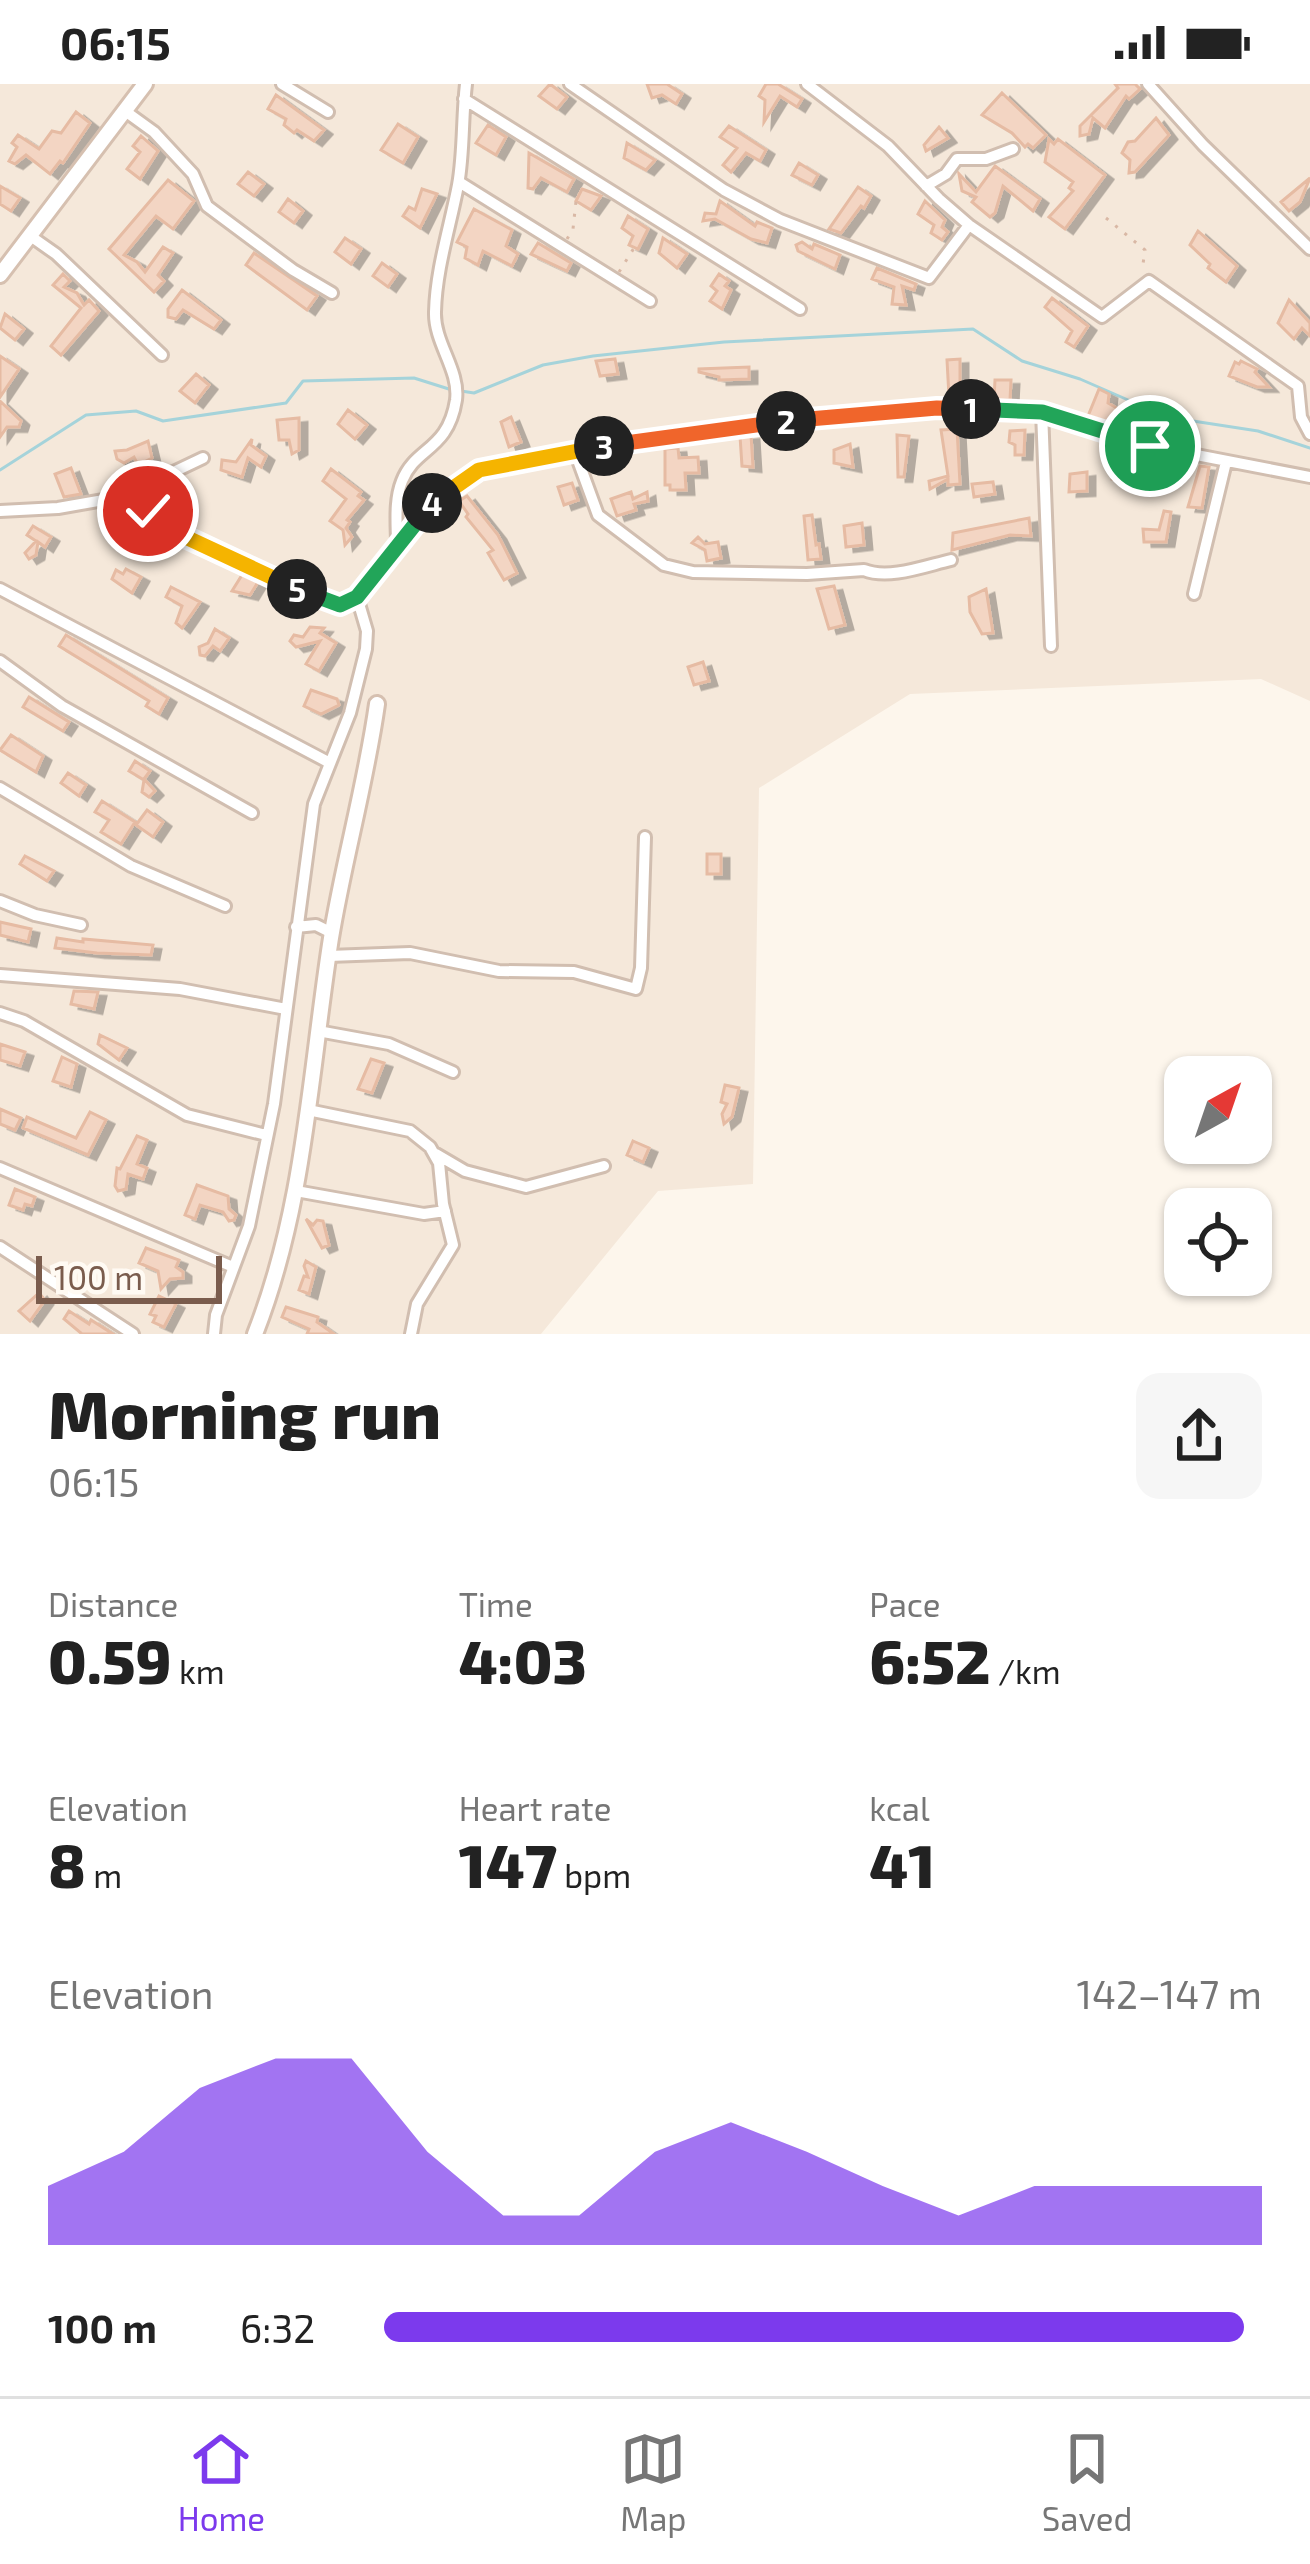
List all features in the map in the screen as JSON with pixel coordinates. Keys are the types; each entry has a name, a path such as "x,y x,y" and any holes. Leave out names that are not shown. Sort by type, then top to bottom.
{"street":[{"path":"0,275 145,84"},
{"path":"282,84 328,112"},
{"path":"397,547 403,478 418,458 444,438 456,399 456,382 436,337 435,310 459,182 466,84"},
{"path":"570,84 724,190 780,220 929,278 969,225"},
{"path":"807,84 888,146 969,225 1102,317 1149,281 1298,386 1301,417 1310,434"},
{"path":"1148,84 1310,249"},
{"path":"464,99 800,309"},
{"path":"125,111 154,132 193,174 207,206 332,293"},
{"path":"926,186 946,174 957,159 986,159 1013,149"},
{"path":"459,182 650,301"},
{"path":"29,235 56,254 162,355"},
{"path":"121,497 179,534 340,605 357,597 436,497 479,470 839,414 937,408 1042,412 1150,446 1310,477"},
{"path":"1042,412 1051,646"},
{"path":"575,452 598,515 664,566 693,572 864,570 869,574 952,560"},
{"path":"0,511 58,508 121,497 203,458"},
{"path":"1194,594 1226,462"},
{"path":"0,589 330,763"},
{"path":"214,1334 216,1315 249,1226 274,1104 307,837 350,713 366,649 368,631 357,597"},
{"path":"0,661 62,706 252,813"},
{"path":"255,1334 282,1256 296,1191 332,933 377,704"},
{"path":"0,788 131,866 225,906"},
{"path":"329,956 410,953 499,971 574,972 636,989 641,968 645,837"},
{"path":"0,901 35,915 82,925"},
{"path":"296,927 316,925 332,933"},
{"path":"0,975 180,989 286,1009"},
{"path":"0,1012 187,1115 266,1136"},
{"path":"319,1031 388,1044 453,1072"},
{"path":"308,1111 410,1132 466,1171 526,1187 604,1166"},
{"path":"411,1334 417,1304 453,1245 434,1152"},
{"path":"0,1168 233,1267"},
{"path":"296,1191 424,1214 446,1211"},
{"path":"0,1247 133,1334"}],"path":[{"path":"563,245 573,229 576,201"},
{"path":"1106,218 1145,250 1136,290"},
{"path":"615,279 634,248"}],"shaded area":[{"path":"0,84 1310,84 1310,701 1261,679 910,694 759,788 753,1184 658,1191 541,1334 0,1334"}],"building":[{"path":"550,84 567,97 557,109 539,96"},
{"path":"647,84 667,84 682,94 676,104 662,95 652,98"},
{"path":"766,84 778,84 802,99 797,107 780,96 764,122 765,100 759,96"},
{"path":"1115,84 1135,84 1140,89 1129,99 1126,96 1105,128 1093,118 1089,134 1080,136 1080,126 1118,88"},
{"path":"1002,93 1046,135 1033,148 982,115"},
{"path":"276,95 324,130 314,141 297,130 294,133 284,125 286,119 268,109"},
{"path":"76,112 90,123 50,174 26,155 15,164 9,161 18,135 39,149 52,131 61,133"},
{"path":"1156,118 1169,135 1129,173 1130,160 1122,153"},
{"path":"398,124 418,137 403,163 381,150"},
{"path":"488,125 506,137 496,155 476,143"},
{"path":"729,126 766,150 760,161 746,153 731,172 723,165 737,148 720,137"},
{"path":"939,127 948,138 926,151 924,145"},
{"path":"141,136 158,151 140,179 127,169 140,152 133,146"},
{"path":"1049,139 1054,144 1058,139 1105,175 1065,229 1049,217 1073,191 1069,188 1073,182 1045,162"},
{"path":"627,143 655,160 646,170 624,158"},
{"path":"529,153 574,179 567,192 541,178 533,189 528,188"},
{"path":"799,163 818,175 812,185 792,175"},
{"path":"995,166 1040,199 1033,211 1003,186 990,217 972,202 976,197 962,191 959,174 976,192"},
{"path":"248,172 264,184 254,196 238,184"},
{"path":"1310,178 1300,202 1289,211 1281,202"},
{"path":"168,180 194,201 173,229 156,216 124,255 145,272 163,247 173,253 158,275 164,281 154,292 109,249"},
{"path":"0,186 20,198 11,211 0,204"},
{"path":"858,187 871,196 864,208 841,233 829,229"},
{"path":"422,189 437,194 420,228 403,216 409,207 415,210"},
{"path":"582,189 601,196 591,210 576,201"},
{"path":"288,199 303,211 294,223 279,212"},
{"path":"720,201 755,226 757,222 772,228 767,243 715,219 703,221 705,213 716,214"},
{"path":"925,201 945,220 942,227 948,232 942,240 931,233 934,225 918,214"},
{"path":"474,209 512,230 506,246 518,254 512,266 483,251 478,265 465,258 467,247 457,242"},
{"path":"628,216 648,229 638,249 629,245 633,236 622,228"},
{"path":"1198,231 1237,266 1226,282 1190,245"},
{"path":"345,238 361,249 351,264 335,252"},
{"path":"663,238 687,254 677,268 659,253"},
{"path":"802,242 840,255 835,269 798,251 796,245"},
{"path":"538,243 571,263 567,271 531,254"},
{"path":"254,253 317,296 307,310 246,265"},
{"path":"382,263 397,274 388,287 373,276"},
{"path":"877,268 916,284 914,290 902,286 906,305 892,304 894,287 872,279"},
{"path":"63,274 70,281 64,287 99,311 61,355 51,346 81,308 53,285"},
{"path":"719,274 729,281 725,286 731,290 722,309 710,301 717,291 711,286"},
{"path":"182,290 221,320 214,329 183,310 176,319 168,317 168,309"},
{"path":"1052,298 1088,326 1074,347 1066,342 1072,331 1045,307"},
{"path":"1289,300 1310,323 1310,336 1302,328 1294,339 1278,323"},
{"path":"5,314 24,329 15,340 0,328"},
{"path":"0,356 19,369 0,397"},
{"path":"615,359 618,374 600,376 596,361"},
{"path":"960,359 960,397 949,397 947,360"},
{"path":"1235,362 1257,369 1269,387 1229,376"},
{"path":"749,367 749,379 719,380 699,372 699,369"},
{"path":"196,374 209,385 195,403 180,391"},
{"path":"995,380 1011,380 1010,400 994,400"},
{"path":"1099,389 1120,410 1117,419 1132,422 1132,430 1088,416"},
{"path":"0,401 21,421 19,427 7,427 0,437"},
{"path":"348,410 367,425 355,439 338,424"},
{"path":"511,417 521,442 509,447 501,422"},
{"path":"299,418 299,450 292,454 289,440 279,440 277,420"},
{"path":"957,429 960,484 948,485 948,479 930,489 929,481 948,476 941,430"},
{"path":"1025,430 1024,455 1015,455 1010,431"},
{"path":"751,435 753,467 742,466 740,436"},
{"path":"897,435 909,436 904,477 898,477"},
{"path":"252,439 251,445 266,456 261,467 248,458 242,477 221,470 222,460 236,462"},
{"path":"148,441 152,458 138,465 134,457 124,463 117,459 115,451"},
{"path":"850,444 853,467 834,463 834,450"},
{"path":"678,448 679,458 698,457 699,473 685,473 686,490 670,490 665,485 665,449"},
{"path":"1115,457 1130,462 1128,482 1112,479"},
{"path":"1200,466 1209,467 1202,508 1188,507"},
{"path":"71,468 81,494 64,497 55,474"},
{"path":"331,469 361,492 358,496 364,500 347,520 352,537 345,545 343,530 330,521 346,499 323,481"},
{"path":"1087,472 1087,491 1069,492 1070,474"},
{"path":"993,482 995,494 974,497 972,484"},
{"path":"572,483 578,500 564,505 558,487"},
{"path":"631,492 633,499 647,492 648,501 617,516 611,499"},
{"path":"467,496 498,535 517,573 504,580 488,553 493,550 466,517 459,501"},
{"path":"1164,511 1171,512 1166,542 1144,542 1143,529 1159,530"},
{"path":"812,515 821,559 808,560 804,516"},
{"path":"1029,518 1031,536 1010,535 952,550 953,533"},
{"path":"862,523 864,545 846,547 844,526"},
{"path":"33,526 51,537 45,547 38,542 36,555 29,559 25,553 36,541 27,535"},
{"path":"698,537 705,544 718,542 721,558 707,561 705,550 692,543"},
{"path":"126,569 141,577 132,593 112,579 116,570 123,574"},
{"path":"242,575 258,582 250,595 232,591"},
{"path":"834,586 845,625 829,629 817,589"},
{"path":"171,587 200,602 182,628 176,623 182,606 166,597"},
{"path":"986,589 993,633 982,634 970,612 969,597"},
{"path":"310,627 324,628 320,633 336,643 319,671 306,664 320,641 296,647 290,641 294,635 303,637"},
{"path":"215,629 229,638 220,651 213,646 205,656 200,655 199,647 208,643"},
{"path":"66,635 168,698 159,714 146,706 149,701 59,646"},
{"path":"703,662 709,681 694,685 688,667"},
{"path":"311,690 337,699 339,705 321,714 304,706"},
{"path":"29,697 69,722 63,731 23,707"},
{"path":"11,735 43,756 36,772 0,750"},
{"path":"135,761 150,771 144,779 155,791 149,797 142,792 144,780 129,771"},
{"path":"68,773 86,785 79,796 61,783"},
{"path":"102,801 135,822 121,844 101,832 109,820 95,812"},
{"path":"147,810 163,822 153,837 136,825"},
{"path":"707,854 721,854 721,874 707,874"},
{"path":"25,856 54,871 47,881 20,864"},
{"path":"0,922 31,929 28,942 0,935"},
{"path":"57,938 153,945 151,955 97,953 55,948"},
{"path":"74,991 98,992 94,1009 71,1004"},
{"path":"100,1035 127,1048 119,1060 98,1044"},
{"path":"0,1044 25,1052 20,1066 0,1060"},
{"path":"62,1057 77,1064 71,1087 53,1081"},
{"path":"371,1059 384,1063 372,1093 358,1089"},
{"path":"725,1085 739,1088 732,1117 724,1124 727,1104 721,1102"},
{"path":"0,1109 21,1118 15,1130 0,1124"},
{"path":"90,1112 106,1120 88,1155 23,1128 27,1117 76,1138"},
{"path":"137,1136 147,1140 137,1164 147,1168 143,1179 128,1174 126,1189 118,1191 117,1168"},
{"path":"633,1141 649,1148 643,1162 627,1155"},
{"path":"197,1185 228,1196 234,1220 200,1205 195,1219 185,1215"},
{"path":"15,1189 35,1197 32,1206 25,1204 23,1210 9,1205"},
{"path":"306,1219 313,1225 323,1221 329,1245 322,1248"},
{"path":"146,1248 179,1260 176,1267 183,1278 170,1279 161,1289 158,1271 139,1263"},
{"path":"306,1261 316,1267 309,1294 299,1290 304,1276 308,1277"},
{"path":"39,1293 45,1300 30,1321 19,1311"},
{"path":"159,1296 176,1304 164,1327 153,1322 156,1316 150,1314"},
{"path":"286,1307 318,1317 317,1322 334,1334 307,1334 309,1329 282,1317"},
{"path":"69,1311 113,1334 82,1334 64,1319"}],"waterway":[{"path":"461,391 474,393 543,365 593,356 724,342 973,329 1022,361 1080,379 1167,417 1258,431 1310,448"},
{"path":"0,470 86,415 136,411 163,421 286,403 303,381 414,378 452,390"}],"route":[{"path":"148,511 179,534 229,559 340,605 357,597 436,497 479,470 702,431 937,408 1042,412 1150,446"}]}
